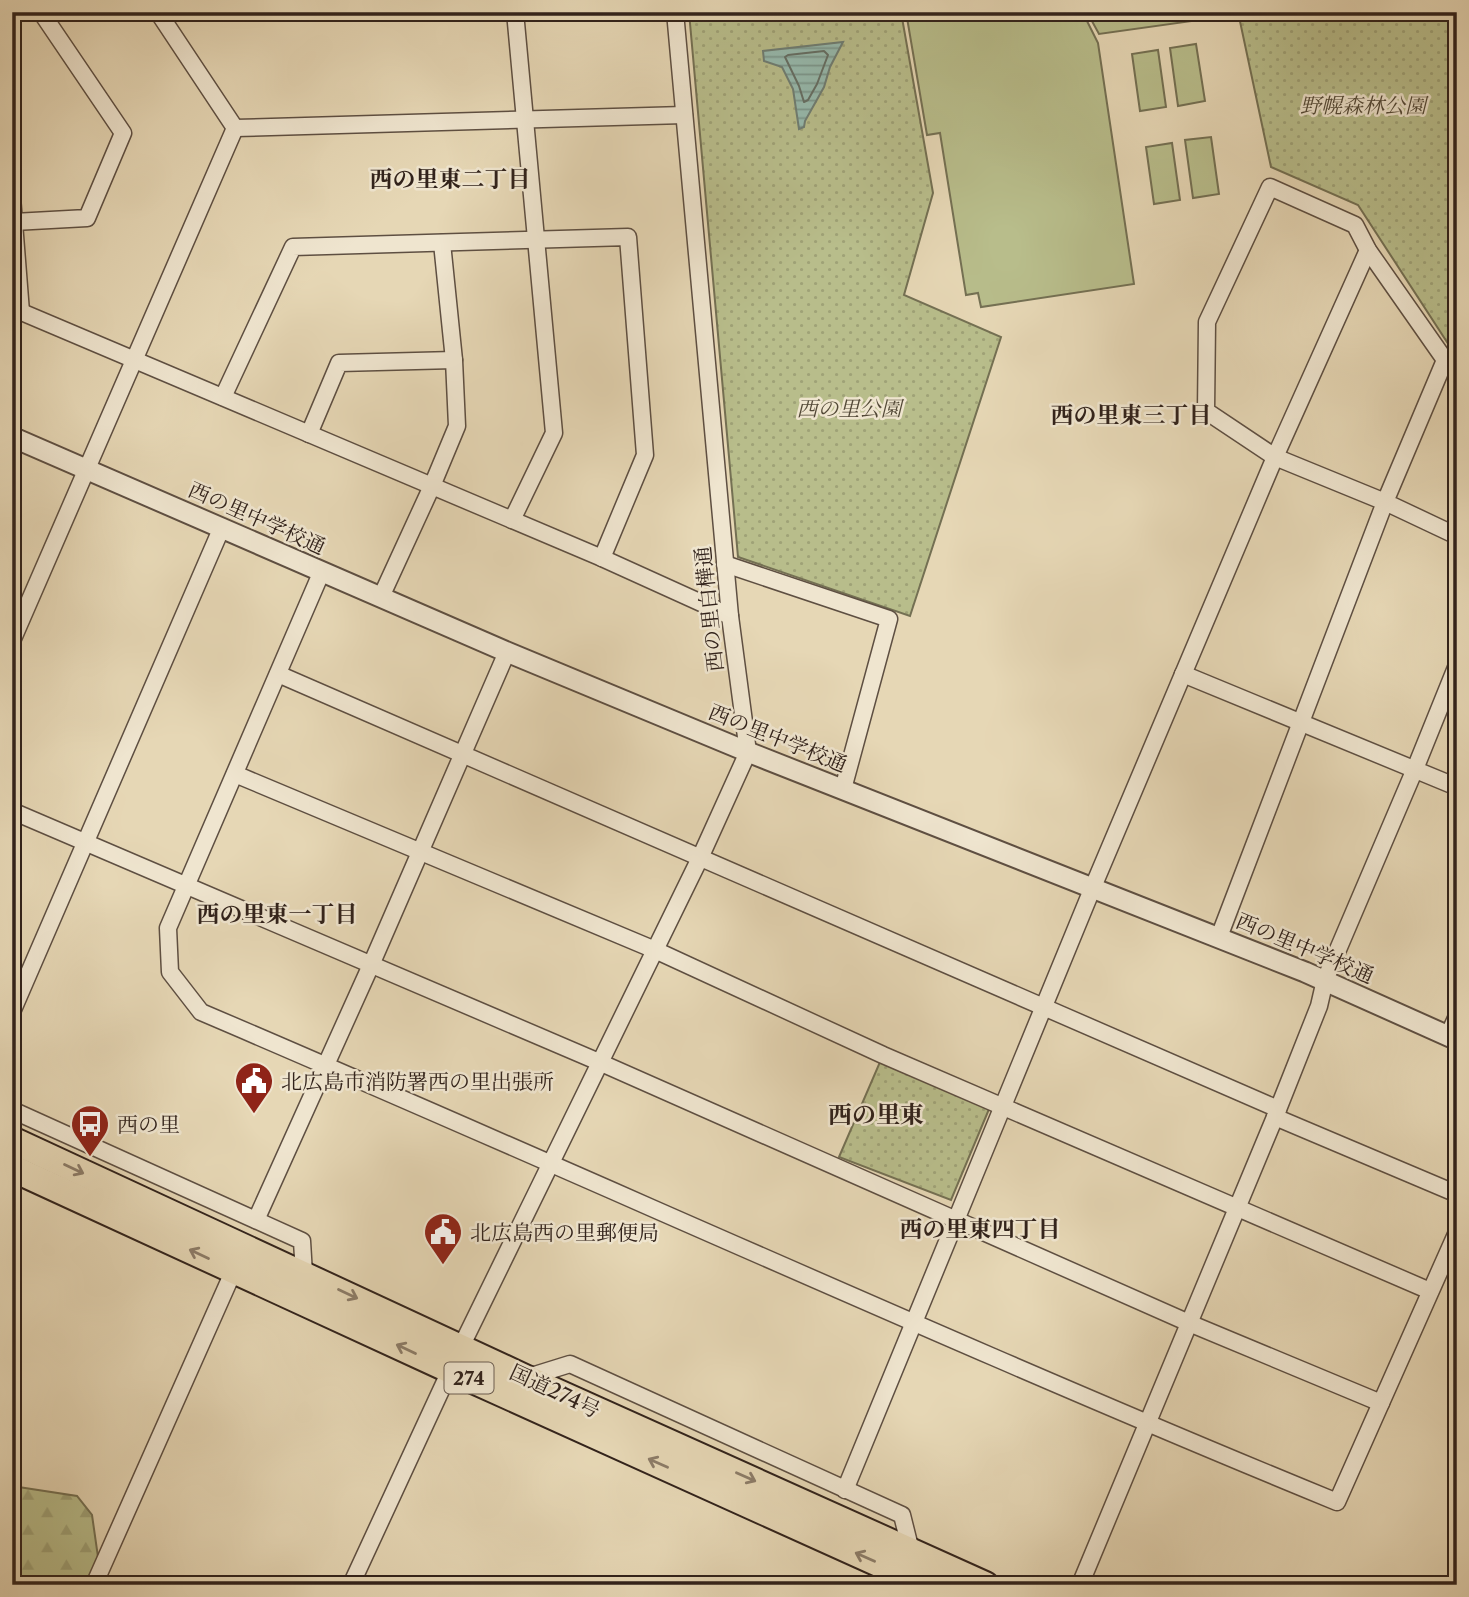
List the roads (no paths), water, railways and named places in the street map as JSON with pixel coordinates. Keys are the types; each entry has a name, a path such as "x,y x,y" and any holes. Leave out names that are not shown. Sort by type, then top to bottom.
{"highway":[{"name":"国道274号","path":"12,1140 304,1274 456,1359 526,1378 985,1585"},
{"name":"国道274号","path":"12,1168 234,1269 456,1359 927,1585"}],"street":[{"path":"14,222 87,218 123,134 41,12"},
{"path":"158,12 235,128"},
{"path":"512,520 554,433 515,12"},
{"name":"西の里白樺通","path":"675,12 730,617 748,752"},
{"path":"235,128 684,115"},
{"path":"12,642 235,128"},
{"path":"1219,937 1385,502 1445,360 1368,250 1355,225 1270,187 1207,322 1206,411 1275,457 1385,502 1457,536"},
{"path":"12,197 17,310 602,558 730,617"},
{"path":"223,397 293,247 628,237 645,455 602,558"},
{"path":"381,597 457,426 454,360 442,243"},
{"path":"845,1490 1093,887 1275,457 1368,250"},
{"path":"309,434 339,363 454,360"},
{"name":"西の里中学校通","path":"12,437 507,652 748,752 1325,980 1452,1038"},
{"path":"12,1012 222,527"},
{"path":"725,564 890,619 843,789"},
{"path":"323,571 168,928 170,972 201,1012 1147,1424 1337,1502 1457,1232"},
{"path":"256,1220 371,965 507,652"},
{"path":"1080,1585 1276,1113 1319,1006 1325,980 1457,665"},
{"path":"278,674 1045,1007 1457,1194"},
{"path":"1183,674 1457,787"},
{"path":"351,1585 456,1359 700,858 748,752"},
{"path":"235,774 655,950 883,1055 1430,1292"},
{"path":"12,811 599,1062 1189,1323 1381,1403"},
{"path":"1452,1038 1457,1016"},
{"path":"12,1110 302,1241 304,1274"},
{"path":"94,1585 234,1269"},
{"path":"526,1378 570,1364 902,1515 911,1551"}],"water":[{"path":"843,42 804,127 799,129 793,89 782,67 764,61 763,51"}],"place":[{"name":"北広島市消防署西の里出張所","path":"254,1115"},
{"name":"西の里","path":"90,1158"},
{"name":"北広島西の里郵便局","path":"443,1266"}],"district":[{"name":"西の里東二丁目","path":"450,179"},
{"name":"西の里東三丁目","path":"1131,415"},
{"name":"西の里東一丁目","path":"277,914"},
{"name":"西の里東","path":"876,1114"},
{"name":"西の里東四丁目","path":"980,1229"}],"park label":[{"name":"野幌森林公園","path":"1363,105"},
{"name":"西の里公園","path":"849,408"}]}
